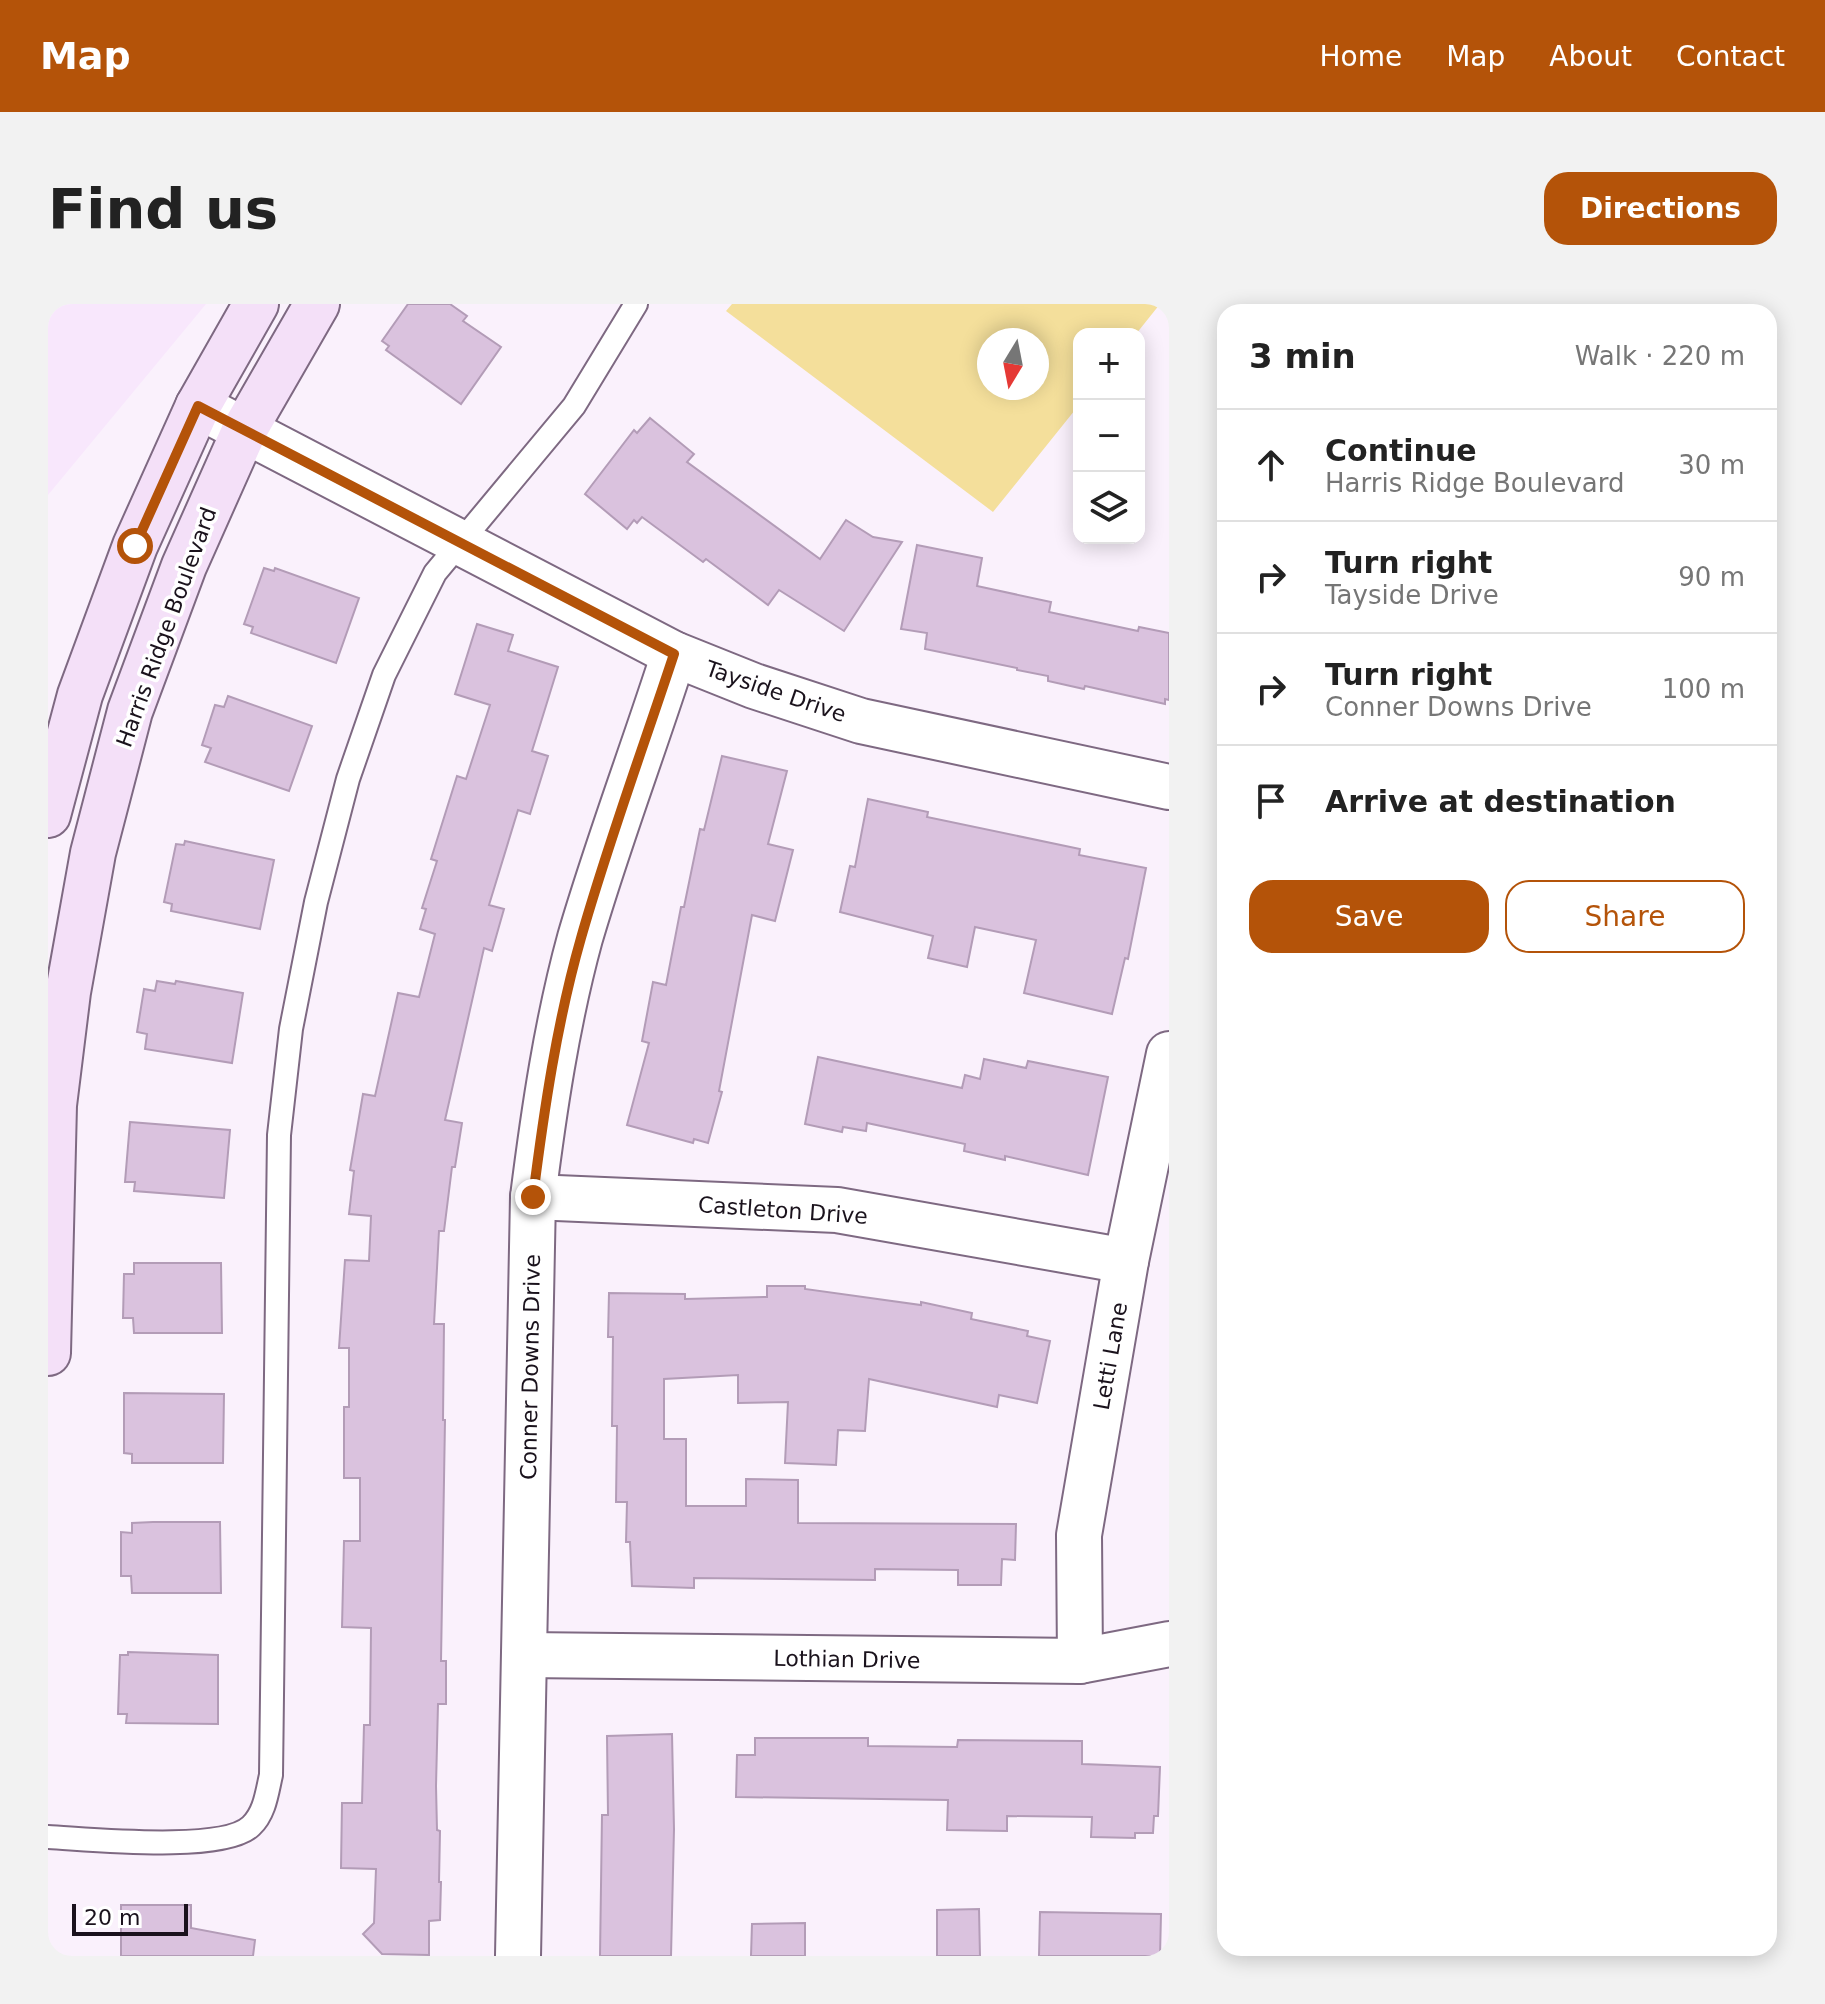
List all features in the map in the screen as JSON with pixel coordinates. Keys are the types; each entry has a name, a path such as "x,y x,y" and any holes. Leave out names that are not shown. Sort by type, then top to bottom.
{"street":[{"path":"48,815 80,695 135,546 198,406 256,304"},
{"name":"Harris Ridge Boulevard","path":"48,1353 61,950 93,853 130,711 184,566 245,429 317,304"},
{"name":"Tayside Drive","path":"198,406 674,654 754,686 861,721 1169,787"},
{"name":"Conner Downs Drive","path":"518,1956 533,1197 563,1012 581,938 674,654"},
{"name":"Letti Lane","path":"1080,1661 1079,1535 1126,1261 1169,1054"},
{"name":"Castleton Drive","path":"533,1197 837,1210 1126,1261"},
{"name":"Lothian Drive","path":"524,1655 1080,1661 1169,1644"}],"lane":[{"path":"48,1837 197,1842 227,1839 251,1827 266,1802 271,1775 279,1135 291,1029 320,887 348,779 384,675 435,573 574,406 636,304"}],"shaded area":[{"path":"48,304 206,304 48,495"},
{"path":"732,304 1160,304 1141,328 1073,328 1073,412 993,512 726,311"}],"building":[{"path":"408,304 450,304 467,316 463,321 501,347 461,404 386,350 389,346 382,341"},
{"path":"650,418 694,454 687,462 820,559 846,520 873,537 902,542 844,631 779,590 768,605 642,517 637,523 634,520 627,529 585,494 634,430 637,433"},
{"path":"917,545 982,558 977,586 1051,602 1049,612 1138,631 1139,627 1169,633 1169,700 1165,699 1165,704 1085,686 1084,689 1048,681 1048,676 1017,668 925,649 927,633 901,629"},
{"path":"264,568 274,571 275,568 359,598 336,663 251,633 253,627 244,624"},
{"path":"477,624 513,635 508,651 558,667 532,751 548,756 530,814 518,810 489,905 504,909 492,951 484,948 445,1120 462,1123 455,1167 452,1167 444,1231 439,1231 434,1324 444,1324 445,1420 441,1661 446,1661 446,1704 438,1704 436,1786 437,1830 440,1831 440,1920 429,1921 429,1955 382,1954 363,1934 374,1923 376,1869 341,1868 342,1803 362,1803 364,1725 370,1725 371,1628 342,1627 344,1541 360,1541 360,1478 344,1478 344,1407 349,1407 349,1348 339,1348 345,1260 369,1261 371,1216 349,1214 354,1171 350,1170 363,1094 375,1096 398,993 419,997 435,934 420,929 426,909 422,908 437,861 431,859 457,776 466,779 490,705 455,694"},
{"path":"228,696 312,726 289,791 205,762 211,748 202,745 215,705 224,707"},
{"path":"722,756 787,771 768,844 793,850 775,921 752,915 719,1091 722,1092 708,1143 694,1139 693,1143 627,1125 649,1043 642,1041 653,982 666,985 700,829 704,830"},
{"path":"868,799 928,812 927,817 1080,849 1079,855 1146,868 1128,959 1125,958 1112,1014 1024,993 1036,940 975,927 967,967 928,958 933,936 840,912 850,866 855,867"},
{"path":"185,841 274,860 260,929 171,911 172,904 164,902 176,844 184,845"},
{"path":"157,981 175,984 176,981 243,993 232,1063 145,1049 147,1034 137,1032 144,989 155,991"},
{"path":"818,1057 962,1088 965,1075 980,1079 984,1059 1026,1068 1028,1061 1108,1077 1088,1175 1005,1156 1005,1160 964,1151 965,1144 867,1123 866,1131 843,1127 842,1132 805,1124"},
{"path":"130,1122 230,1130 224,1198 134,1191 135,1182 125,1182"},
{"path":"134,1263 221,1263 222,1333 134,1333 133,1318 123,1318 124,1274 134,1274"},
{"path":"767,1286 805,1286 805,1289 921,1305 921,1302 972,1313 971,1319 1028,1331 1027,1336 1050,1341 1037,1403 999,1395 997,1407 869,1379 865,1431 838,1430 836,1465 785,1463 788,1402 738,1403 738,1375 664,1379 664,1439 686,1439 686,1506 746,1506 746,1479 798,1480 798,1523 1016,1524 1015,1560 1002,1559 1001,1585 958,1585 958,1570 875,1569 875,1580 694,1578 694,1588 632,1586 630,1542 626,1542 627,1502 616,1502 617,1426 612,1426 613,1337 608,1337 609,1293 685,1294 685,1299 767,1297"},
{"path":"124,1393 224,1394 223,1463 132,1463 132,1454 124,1453"},
{"path":"220,1522 221,1593 132,1593 131,1576 121,1576 121,1532 132,1533 132,1523"},
{"path":"128,1652 218,1655 218,1724 126,1723 127,1714 118,1714 120,1655 128,1655"},
{"path":"672,1734 674,1829 671,1956 600,1956 602,1815 608,1815 607,1736"},
{"path":"755,1738 868,1738 868,1746 957,1747 958,1740 1082,1741 1082,1764 1160,1767 1158,1816 1154,1816 1153,1833 1135,1833 1135,1838 1091,1837 1092,1817 1007,1816 1007,1831 947,1830 948,1800 736,1797 737,1755 755,1755"},
{"path":"121,1905 191,1905 191,1928 255,1940 253,1956 121,1956"},
{"path":"979,1909 980,1956 937,1956 937,1910"},
{"path":"1040,1912 1161,1914 1160,1956 1039,1956"},
{"path":"805,1923 805,1956 751,1956 752,1924"}],"route":[{"path":"135,546 198,406 674,654 581,938 563,1012 533,1197"}]}
